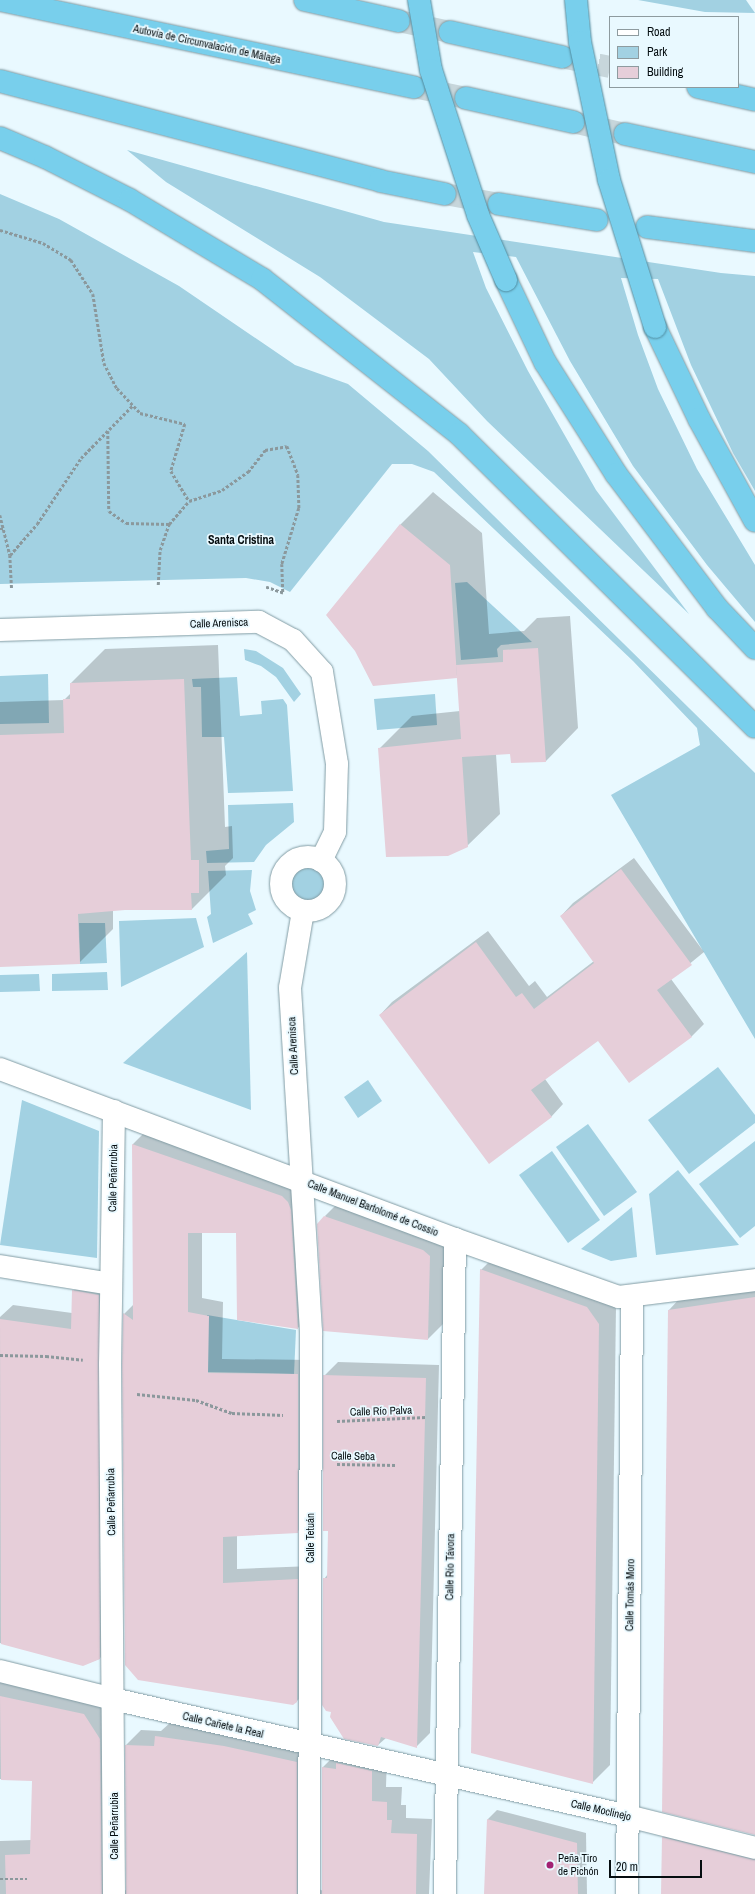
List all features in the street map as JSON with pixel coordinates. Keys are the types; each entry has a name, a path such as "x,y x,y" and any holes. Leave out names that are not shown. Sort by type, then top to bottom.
{"highway":[{"name":"Autovía de Circunvalación de Málaga","path":"0,0 414,87"},
{"path":"305,0 399,21"},
{"path":"419,0 431,70 478,215 506,280 545,362 616,474 717,608 755,648"},
{"path":"576,0 580,42 609,180 655,327 699,419 755,522"},
{"path":"450,32 562,57"},
{"path":"0,81 380,181 445,194"},
{"path":"702,88 755,100"},
{"path":"466,98 573,122"},
{"path":"625,134 755,162"},
{"path":"0,138 45,156 130,200 262,279 459,434 755,727"},
{"path":"499,204 597,220"},
{"path":"647,227 755,241"}],"street":[{"name":"Calle Arenisca","path":"0,630 260,622 293,640 322,672 337,764 335,832 321,861"},
{"path":"304,857 321,861 332,872 335,883 333,894 328,903 319,909 303,911 288,904 283,896 281,877 293,862 304,857"},
{"name":"Calle Arenisca","path":"303,911 290,988 304,1182"},
{"name":"Calle Manuel Bartolomé de Cossio","path":"0,1069 455,1239 619,1298 755,1280"},
{"name":"Calle Peñarrubia","path":"114,1111 110,1364 114,1894"},
{"name":"Calle Tetuán","path":"304,1182 311,1332 308,1744 309,1894"},
{"name":"Calle Río Távora","path":"445,1894 455,1239"},
{"path":"0,1266 111,1284"},
{"name":"Calle Tomás Moro","path":"626,1894 628,1816 632,1296"},
{"name":"Calle Cañete la Real","path":"0,1671 113,1700 447,1775"},
{"name":"Calle Moclinejo","path":"447,1775 628,1816 755,1848"}],"path":[{"path":"0,230 43,243 71,260 93,294 104,363 117,388 140,413 185,424 171,471 189,501"},
{"path":"10,555 37,524 81,458 133,405"},
{"path":"108,430 109,511 126,523 169,524"},
{"path":"158,585 160,550 169,524 189,501 222,490 248,472 265,450 287,446 298,475 299,508 282,564 283,593 266,587"},
{"path":"0,515 5,529 10,555 12,589"},
{"path":"0,529 5,529"},
{"path":"0,1355 46,1356 110,1364"},
{"name":"Calle Río Palva","path":"110,1393 196,1400 232,1413 310,1419 453,1416"},
{"name":"Calle Seba","path":"310,1464 396,1465"},
{"path":"0,1879 27,1879"}],"green space":[{"path":"638,0 746,0 755,13 705,12"},
{"path":"127,150 384,222 721,273 755,276 755,491 733,453 691,365 658,279 621,278 638,335 658,389 697,469 755,565 755,622 707,565 633,466 570,361 516,257 473,252 486,288 528,371 596,490 689,614 487,421 429,359 320,277 166,182"},
{"path":"0,194 59,219 179,286 295,365 348,384 428,451 755,773 755,1039 611,795 700,745 697,728 633,661 434,472 412,464 392,464 290,592 270,582 246,578 0,584"},
{"path":"467,582 532,642 501,645 497,649 498,657 461,660 455,583"},
{"path":"244,649 256,651 283,668 301,694 294,702 276,677 261,666 245,660"},
{"path":"48,674 49,723 0,724 0,676"},
{"path":"237,677 240,716 262,714 261,701 283,699 287,705 293,791 228,793 224,737 202,737 201,687 193,687 192,679"},
{"path":"435,694 437,725 377,730 374,699"},
{"path":"293,803 294,822 266,845 254,862 207,863 206,851 229,849 228,805"},
{"path":"305,868 311,868 315,869 322,875 325,885 324,892 318,899 311,902 305,902 301,901 294,895 291,888 291,882 292,878 298,871"},
{"path":"252,870 250,891 256,910 248,914 253,924 213,943 207,917 211,914 208,871"},
{"path":"196,918 204,947 121,987 119,921"},
{"path":"79,923 105,923 107,963 80,964"},
{"path":"247,952 251,1110 123,1063"},
{"path":"107,972 108,990 52,991 52,974"},
{"path":"39,974 40,991 0,992 0,975"},
{"path":"718,1067 755,1115 755,1123 689,1174 648,1120"},
{"path":"368,1080 382,1101 358,1118 344,1097"},
{"path":"22,1100 99,1131 97,1258 0,1245"},
{"path":"588,1124 637,1192 604,1216 556,1147"},
{"path":"755,1141 755,1226 740,1238 699,1184"},
{"path":"552,1151 600,1220 568,1243 519,1175"},
{"path":"678,1170 739,1245 656,1255 649,1194"},
{"path":"632,1207 637,1257 611,1261 581,1249"},
{"path":"207,1315 296,1330 294,1374 208,1372"}],"building":[{"path":"400,524 450,565 457,678 373,686 355,651 326,615"},
{"path":"538,648 546,762 511,763 510,754 462,757 468,847 448,856 386,857 378,748 461,739 456,665 503,662 503,650"},
{"path":"184,679 191,860 199,860 199,893 191,893 192,910 125,910 78,914 80,964 0,967 0,735 64,733 63,699 70,699 70,683"},
{"path":"621,869 692,965 657,990 692,1037 629,1083 598,1041 531,1090 552,1117 489,1164 379,1015 476,942 516,997 522,993 534,1009 594,963 560,916"},
{"path":"132,1144 282,1196 288,1202 291,1210 298,1329 237,1320 236,1233 188,1233 188,1312 209,1316 208,1373 298,1374 298,1533 223,1537 223,1583 298,1579 297,1702 293,1705 138,1680 125,1665 122,1364 123,1313 133,1320"},
{"path":"324,1216 423,1250 430,1256 428,1340 323,1331 317,1224"},
{"path":"480,1269 587,1307 599,1324 593,1784 471,1753"},
{"path":"72,1290 99,1295 100,1659 83,1666 1,1644 0,1319 71,1329"},
{"path":"755,1297 755,1835 662,1812 668,1310"},
{"path":"323,1375 426,1378 417,1748 381,1737 378,1746 344,1739 330,1717 331,1712 326,1711 322,1705 323,1578 327,1578 328,1531 323,1531"},
{"path":"0,1696 84,1714 100,1739 102,1894 6,1894 5,1855 30,1854 32,1781 1,1780"},
{"path":"155,1736 224,1746 297,1762 297,1894 126,1894 125,1745 154,1746"},
{"path":"336,1763 372,1771 372,1801 387,1802 387,1820 392,1820 391,1833 417,1834 416,1894 322,1894 322,1767 336,1769"},
{"path":"487,1819 577,1843 578,1894 484,1894"},
{"path":"662,1837 755,1860 755,1894 661,1894"}],"tunnel":[{"path":"399,21 450,32"},
{"path":"566,58 609,67"},
{"path":"414,87 466,98"},
{"path":"573,122 625,134"},
{"path":"445,194 499,204"}],"place":[{"name":"Peña Tiro de Pichón","path":"550,1865"}],"district":[{"name":"Santa Cristina","path":"241,541"}]}
